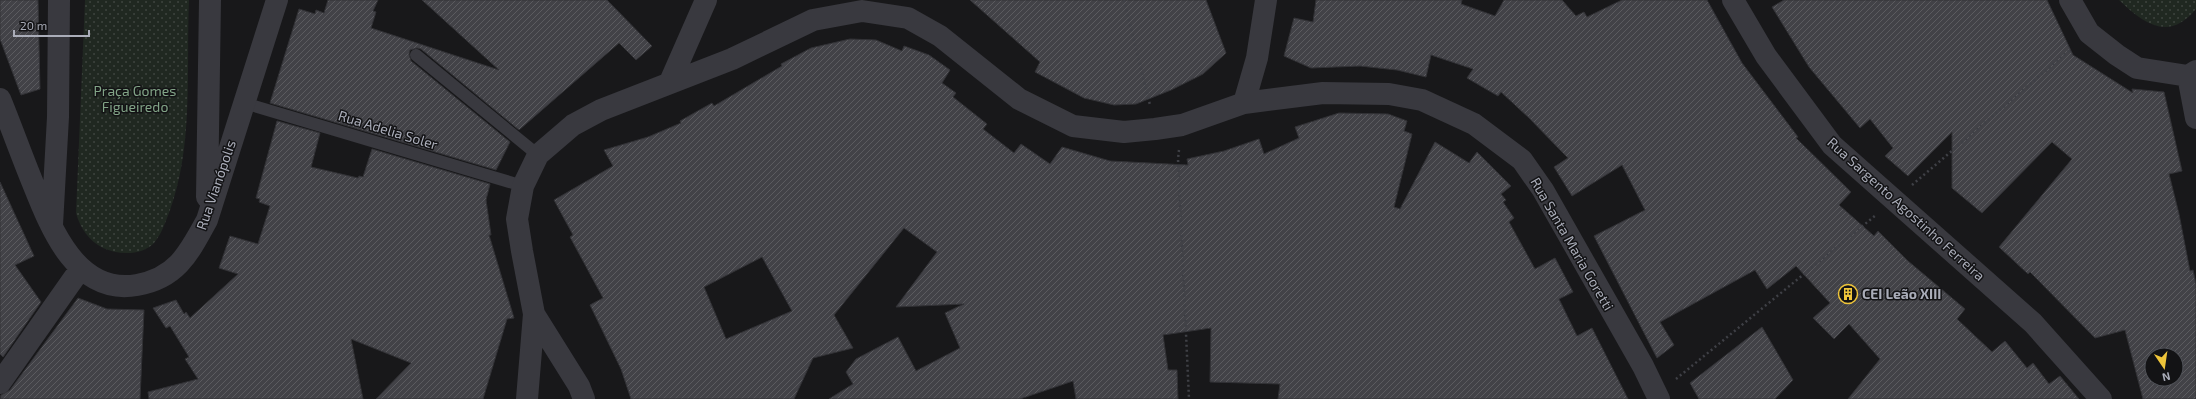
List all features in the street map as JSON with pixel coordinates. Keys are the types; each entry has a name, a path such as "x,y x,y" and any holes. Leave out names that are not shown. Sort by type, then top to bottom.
{"street":[{"path":"52,230 58,117 59,0"},
{"path":"207,220 210,0"},
{"name":"Rua Vianópolis","path":"0,99 52,230 68,255 81,268 109,285 126,287 144,284 176,268 189,254 207,220 277,0"},
{"path":"670,82 706,0"},
{"path":"1244,104 1257,58 1266,0"},
{"name":"Rua Sargento Agostinho Ferreira","path":"1733,0 1766,56 1832,145 2033,323 2101,399"},
{"path":"2070,0 2090,33 2117,55 2137,68 2192,74 2196,118"},
{"name":"Rua Santa Maria Goretti","path":"538,155 573,125 601,110 732,59 813,20 862,11 908,18 940,36 1019,99 1073,126 1124,132 1155,129 1182,125 1244,104 1323,93 1390,94 1422,100 1474,124 1522,160 1543,190 1643,366 1659,399"},
{"path":"527,399 534,314 517,219 523,186 538,155"},
{"path":"0,383 81,268"},
{"path":"534,314 579,386 584,399"}],"lane":[{"path":"416,55 538,155"},
{"name":"Rua Adelia Soler","path":"244,103 523,186"}],"path":[{"path":"1124,0 1155,129"},
{"path":"1182,125 1178,159 1189,399"}],"green space":[{"name":"Praça Gomes Figueiredo","path":"85,0 189,0 186,135 177,188 163,229 159,236 149,247 137,252 116,252 103,248 93,242 80,224 76,213"},
{"path":"2119,0 2196,0 2196,9 2186,19 2176,25 2166,27 2157,26 2138,16"}],"building":[{"path":"0,0 38,0 40,89 21,95 0,39"},
{"path":"328,0 378,0 373,11 376,12 371,28 499,70 422,0 607,0 652,46 636,60 619,43 519,130 421,49 417,48 410,50 409,54 411,61 510,142 496,170 270,103 299,9 315,14 316,10 324,13"},
{"path":"970,0 1206,0 1226,53 1203,74 1171,90 1136,104 1114,105 1084,98 1035,72 1040,62"},
{"path":"1316,0 1462,0 1461,4 1495,16 1504,0 1562,0 1576,16 1584,12 1587,17 1622,0 1707,0 1742,63 1798,137 1796,138 1851,192 1839,205 1874,236 1878,231 1908,261 1965,309 1957,319 1992,352 2005,341 2027,368 2033,363 2049,384 2060,376 2079,399 1848,399 1880,359 1849,324 1834,339 1813,318 1830,303 1796,266 1767,289 1755,270 1660,322 1674,345 1657,358 1594,236 1645,210 1622,165 1572,196 1554,167 1568,158 1529,118 1501,92 1498,96 1467,78 1473,69 1431,55 1426,77 1397,70 1360,66 1311,68 1284,56 1294,18 1313,22"},
{"path":"1784,0 2047,0 2073,55 2133,93 2132,89 2164,92 2182,171 2169,174 2179,214 2190,271 2193,270 2196,284 2196,399 2143,399 2125,330 2095,338 2030,272 2028,274 1999,247 2072,159 2052,142 1982,213 1952,188 1952,132 1908,176 1885,156 1893,148 1870,119 1860,128 1809,67 1772,7"},
{"path":"850,39 876,40 902,51 904,46 929,55 950,70 942,83 956,93 953,97 987,124 983,129 1014,153 1021,144 1050,164 1062,147 1110,161 1188,165 1187,159 1224,151 1259,139 1264,154 1299,138 1295,127 1339,113 1388,114 1407,121 1404,131 1412,134 1394,207 1400,209 1435,142 1469,163 1477,152 1511,186 1501,194 1506,200 1503,202 1514,218 1509,222 1535,269 1555,258 1573,292 1559,299 1577,336 1592,328 1628,399 1278,399 1280,384 1210,382 1211,328 1163,335 1168,370 1177,370 1178,399 1076,399 1073,381 1020,399 829,399 853,384 846,372 856,359 898,337 916,371 960,348 945,313 964,304 896,307 937,252 904,228 834,315 853,348 813,358 794,399 631,399 621,369 590,305 603,298 570,237 573,235 554,200 613,166 604,150 648,137 681,123 680,121 712,103 714,106 782,66 781,64 811,48","holes":["762,257 792,311 726,339 704,287"]},
{"path":"277,121 320,133 311,167 358,178 359,176 363,177 372,149 490,184 486,200 491,235 489,235 514,318 507,319 483,399 376,399 411,363 351,339 363,399 149,399 148,392 198,379 185,359 189,357 170,326 166,328 153,308 176,300 184,314 186,312 190,318 238,274 219,268 230,236 258,244 270,206 259,202 260,199 256,198"},
{"path":"0,182 34,256 15,265 41,302 3,357 0,354"},
{"path":"78,298 107,309 144,310 140,399 0,399 1,395 10,390"},
{"path":"1762,327 1793,380 1775,399 1699,399 1690,383"}],"place":[{"name":"CEI Leão XIII","path":"1848,294"}]}
